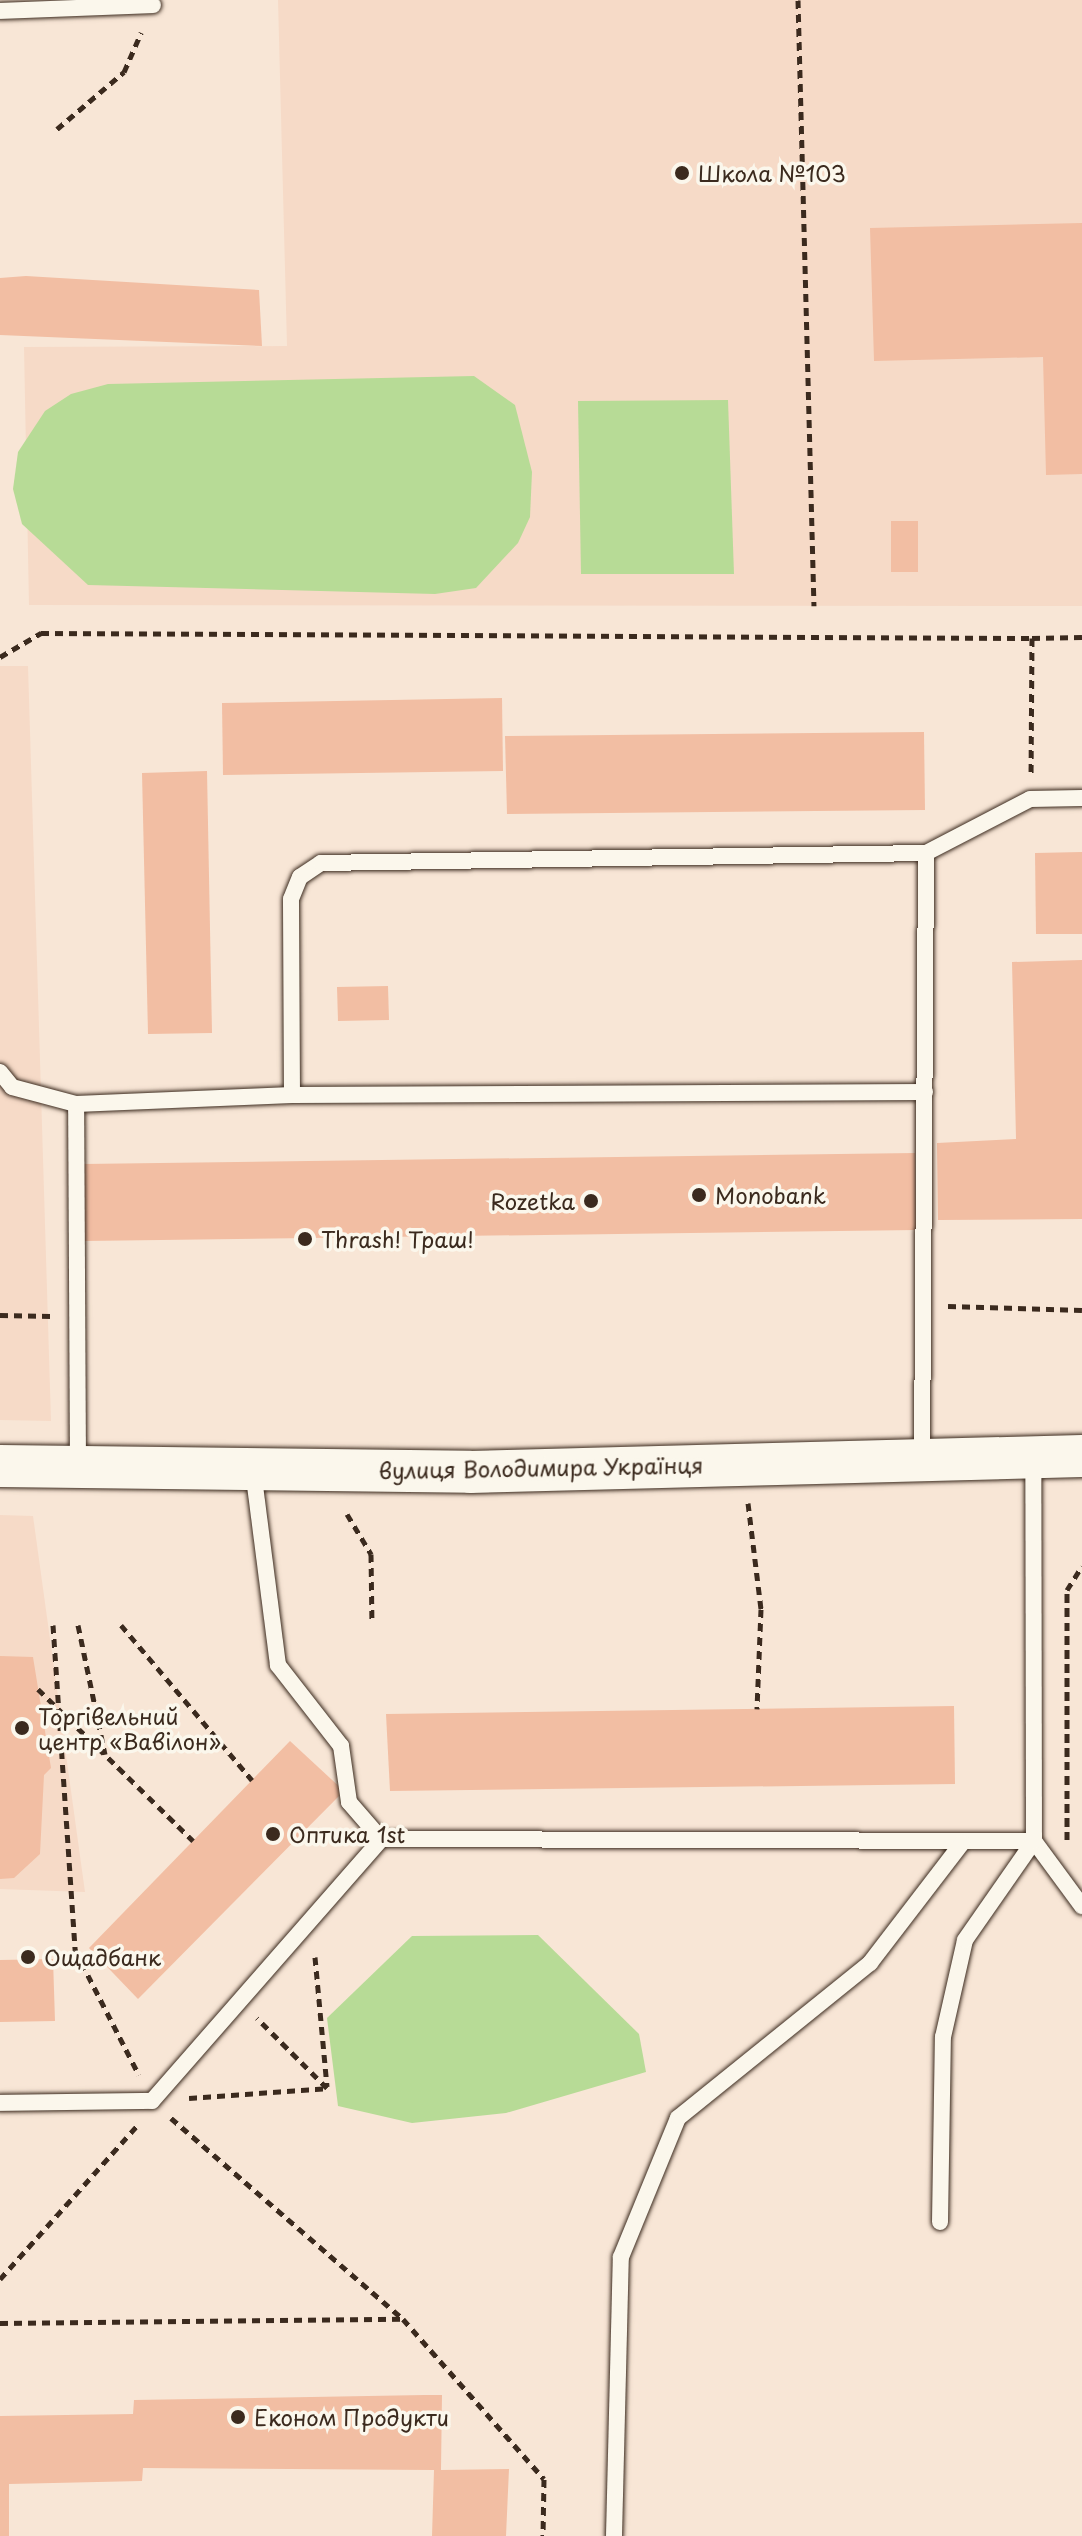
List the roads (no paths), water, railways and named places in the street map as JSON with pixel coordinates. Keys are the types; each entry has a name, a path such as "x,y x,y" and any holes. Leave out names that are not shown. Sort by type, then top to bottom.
{"street":[{"name":"вулиця Володимира Українця","path":"0,1466 253,1470 1082,1456"}],"lane":[{"path":"0,11 153,5"},
{"path":"292,1095 291,899 300,877 321,863 926,853 1030,799 1082,798"},
{"path":"922,1458 926,853"},
{"path":"0,1072 12,1087 76,1104 292,1095 925,1092"},
{"path":"76,1104 78,1465"},
{"path":"940,2222 943,2037 965,1940 1034,1841 1033,1456"},
{"path":"253,1470 278,1665 341,1746 349,1802 381,1839 1034,1841"},
{"path":"0,2103 152,2101 381,1839"},
{"path":"1034,1841 1082,1906"},
{"path":"614,2536 621,2257 678,2118 870,1963 962,1843"}],"place":[{"name":"Школа №103","path":"682,173"},
{"name":"Monobank","path":"699,1195"},
{"name":"Rozetka","path":"591,1201"},
{"name":"Thrash! Траш!","path":"305,1239"},
{"name":"Торгівельний центр «Вавілон»","path":"22,1728"},
{"name":"Оптика 1st","path":"273,1834"},
{"name":"Ощадбанк","path":"28,1957"},
{"name":"Економ Продукти","path":"238,2417"}]}
